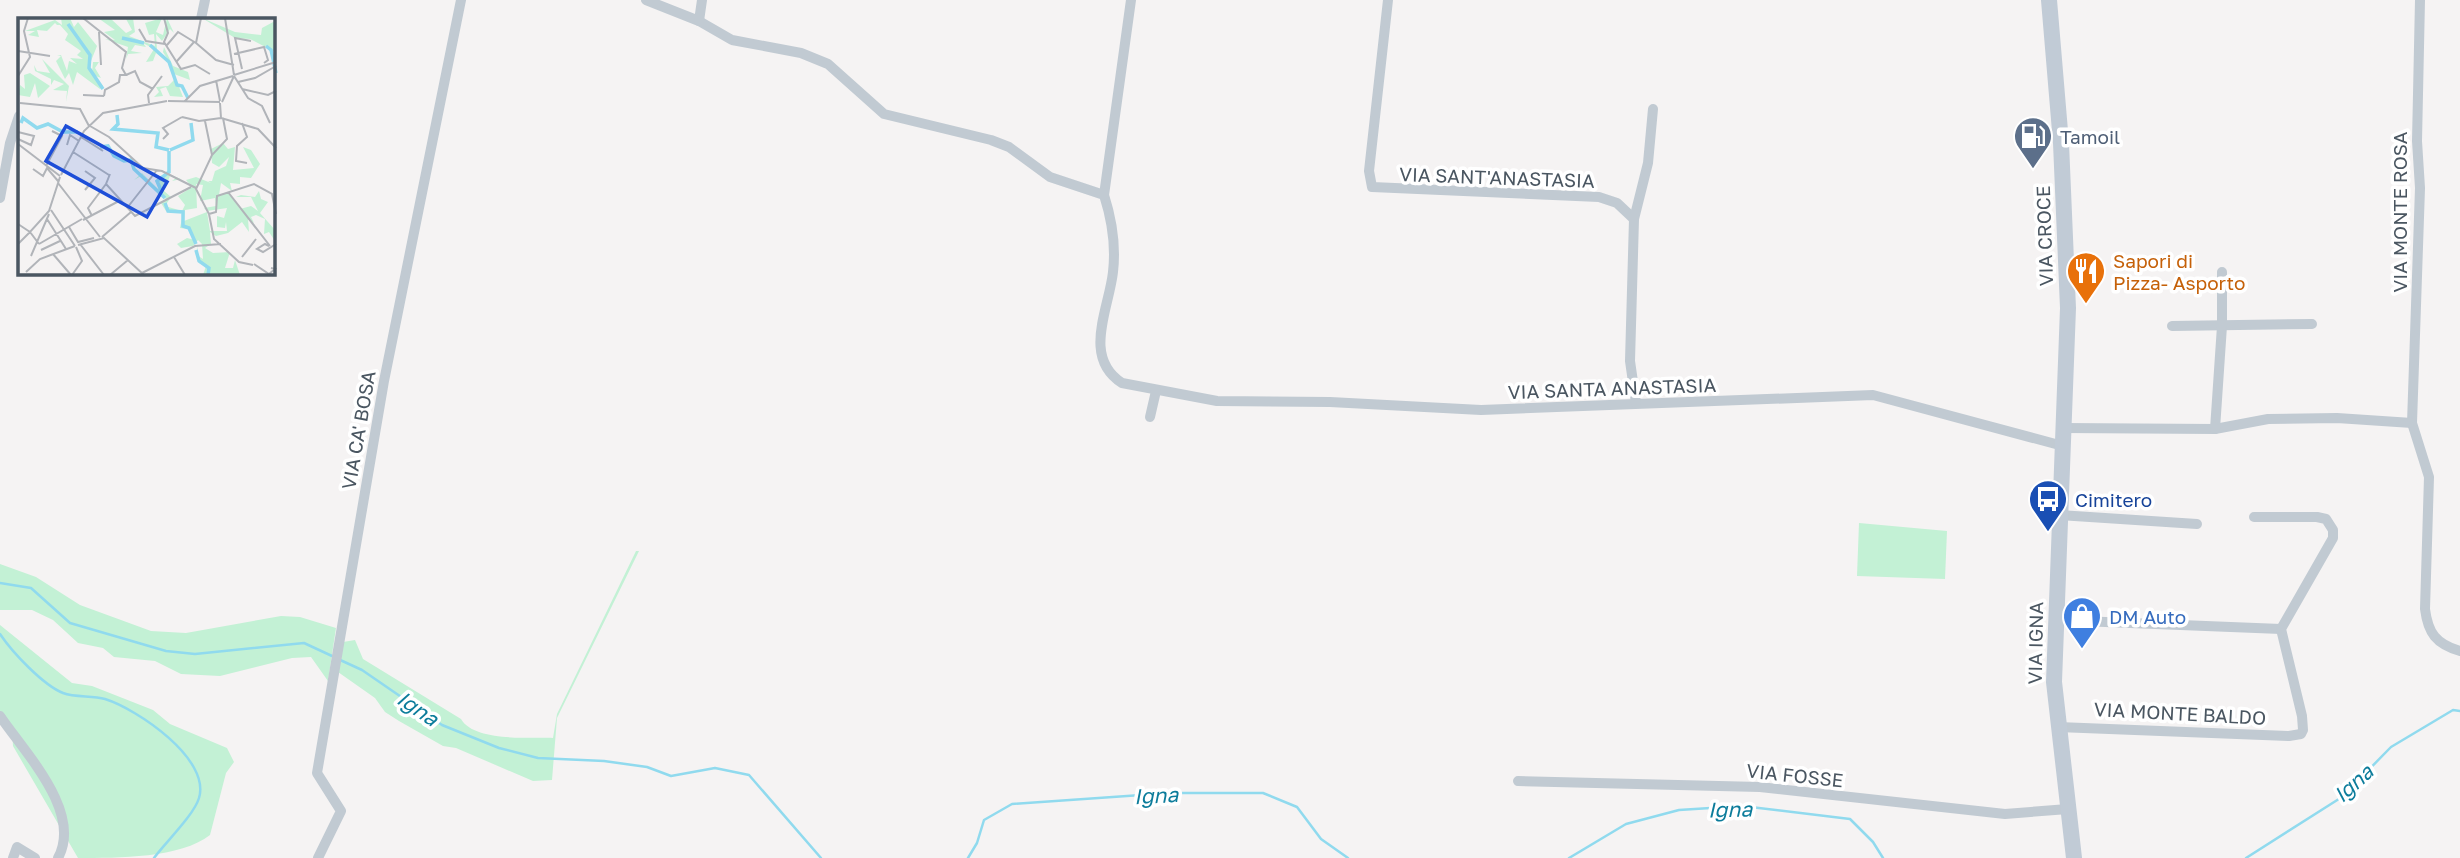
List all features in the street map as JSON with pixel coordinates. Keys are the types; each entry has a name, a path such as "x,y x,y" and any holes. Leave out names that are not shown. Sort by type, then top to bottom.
{"main road":[{"name":"VIA CROCE","path":"2049,0 2061,143 2068,308 2063,428"},
{"name":"VIA IGNA","path":"2063,428 2054,682 2057,727 2074,857"}],"street":[{"path":"201,18 205,0"},
{"name":"VIA CA' BOSA","path":"318,858 341,811 317,773 384,381 461,0"},
{"path":"646,0 699,21 732,40 801,53 828,64 884,114 991,140 1009,147 1050,177 1104,195 1131,0"},
{"path":"699,21 702,0"},
{"name":"VIA SANT'ANASTASIA","path":"1388,0 1369,171 1372,187 1599,197 1617,202 1634,219"},
{"name":"VIA MONTE ROSA","path":"2420,0 2417,141 2420,188 2412,423 2429,477 2425,609 2427,626 2439,642 2460,652"},
{"path":"1636,403 1630,361 1634,219 1648,163 1653,109"},
{"path":"0,198 10,143 18,119"},
{"name":"VIA SANTA ANASTASIA","path":"1104,195 1111,215 1114,258 1099,344 1100,357 1113,377 1122,383 1217,401 1330,402 1439,409 1573,408 1636,403 1873,395 2063,446"},
{"path":"2215,429 2222,326 2222,272"},
{"path":"2172,326 2312,324"},
{"path":"1150,418 1156,391"},
{"path":"2063,428 2215,429 2268,419 2337,418 2412,423"},
{"path":"2059,515 2197,524"},
{"path":"2055,620 2281,629 2333,538 2333,530 2326,519 2317,517 2254,517"},
{"name":"VIA MONTE BALDO","path":"2057,727 2301,734 2302,716 2281,629"},
{"path":"0,716 55,795 65,820 63,849 58,858"},
{"name":"VIA FOSSE","path":"1518,781 1760,787 2005,814 2068,809"},
{"path":"13,858 17,848 35,858"}],"green space":[{"path":"1859,523 1947,531 1945,579 1857,576"},
{"path":"636,551 639,551 557,718 552,780 533,781 456,748 443,746 385,712 375,698 338,672 343,642 355,640 363,659 478,732 503,737 553,738 557,714"},
{"path":"0,564 36,577 80,605 151,631 186,633 281,616 300,617 336,628 328,681 311,657 292,658 220,676 181,674 155,661 114,657 103,648 78,643 53,620 32,610 0,610"},
{"path":"0,625 72,683 92,686 153,710 170,724 227,748 234,762 226,773 210,835 198,843 166,852 130,857 78,858 13,746 12,729 0,711"}],"waterway":[{"name":"Igna","path":"0,583 31,588 70,623 166,651 195,654 304,643 332,656"},
{"path":"0,634 12,650 46,683 68,695 105,699 135,713 168,738 194,767 200,783 196,805 154,858"},
{"name":"Igna","path":"338,659 362,670 442,725 499,748 538,758 604,761 647,767 671,776 715,768 749,775 821,858"},
{"name":"Igna","path":"2246,858 2342,797 2391,747 2453,710 2460,711"},
{"name":"Igna","path":"968,858 977,843 984,820 1012,804 1170,793 1263,793 1297,807 1321,839 1348,858"},
{"name":"Igna","path":"1569,858 1626,824 1679,810 1742,806 1850,819 1873,842 1883,858"}],"place":[{"name":"Tamoil","path":"2033,170"},
{"name":"Sapori di Pizza- Asporto","path":"2086,305"},
{"name":"Cimitero","path":"2048,533"},
{"name":"DM Auto","path":"2082,650"}]}
